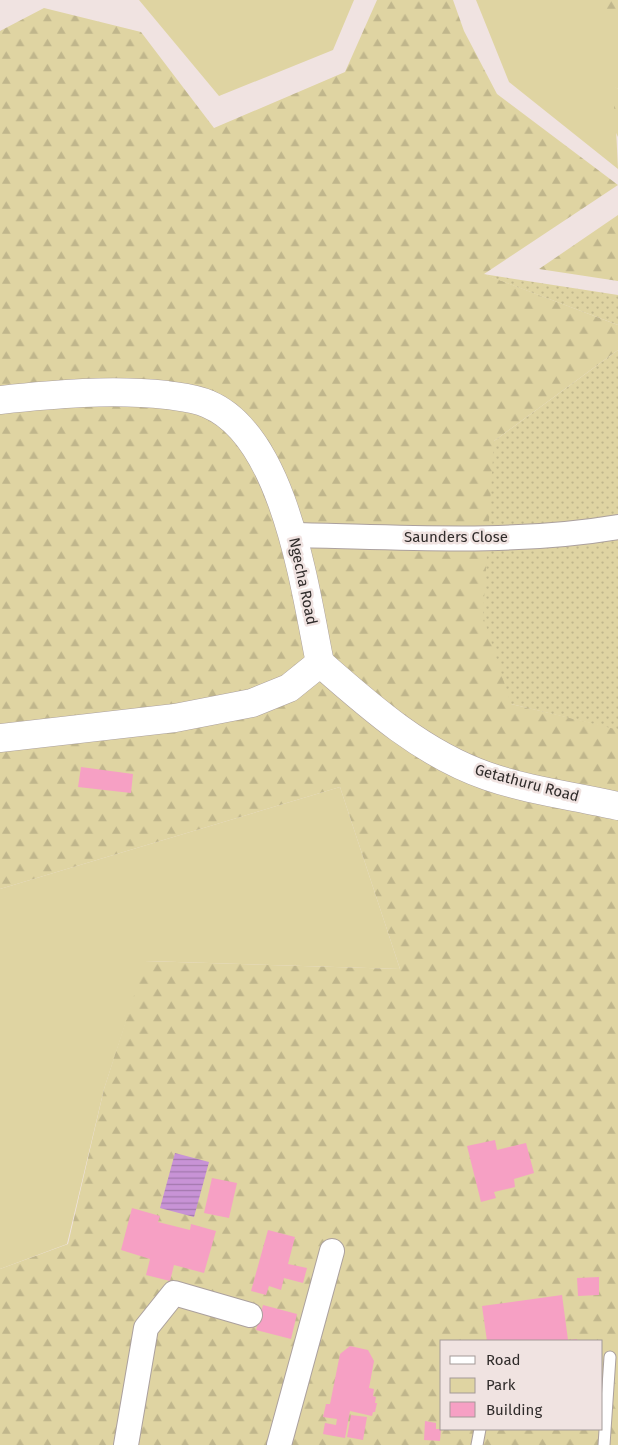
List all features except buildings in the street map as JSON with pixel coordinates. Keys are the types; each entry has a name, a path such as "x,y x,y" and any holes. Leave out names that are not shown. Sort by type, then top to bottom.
{"main road":[{"name":"Ngecha Road","path":"0,400 118,392 172,396 207,403 232,417 250,440 266,466 294,535 320,663"},
{"path":"0,738 175,718 252,703 288,688 320,663"},
{"name":"Getathuru Road","path":"320,663 378,714 449,759 487,776 557,794 618,806"}],"street":[{"name":"Saunders Close","path":"294,535 506,537 561,534 618,527"},
{"path":"279,1445 332,1250"},
{"path":"126,1445 146,1328 174,1294 250,1315"}],"lane":[{"path":"604,1445 610,1357"},
{"path":"477,1445 480,1430"}],"green space":[{"path":"139,0 354,0 333,50 219,96"},
{"path":"377,0 453,0 464,31 497,94 618,185 484,274 618,325 618,350 494,441 511,704 618,729 618,1445 0,1445 0,1269 68,1244 104,1089 145,961 400,969 340,787 0,889 0,31 44,8 141,32 214,128 345,72"},
{"path":"476,0 618,0 618,89 614,87 618,169 509,82"},
{"path":"597,0 618,0 618,24"},
{"path":"614,86 618,89 618,137 614,129"},
{"path":"618,215 618,281 539,269"},
{"path":"483,274 618,295 618,325"},
{"path":"618,350 618,729 615,729 511,704 483,616 494,441"},
{"path":"340,787 400,969 146,961 104,1089 67,1244 0,1269 0,889"}],"shaded area":[{"path":"175,1153 209,1162 194,1217 160,1208"}]}
